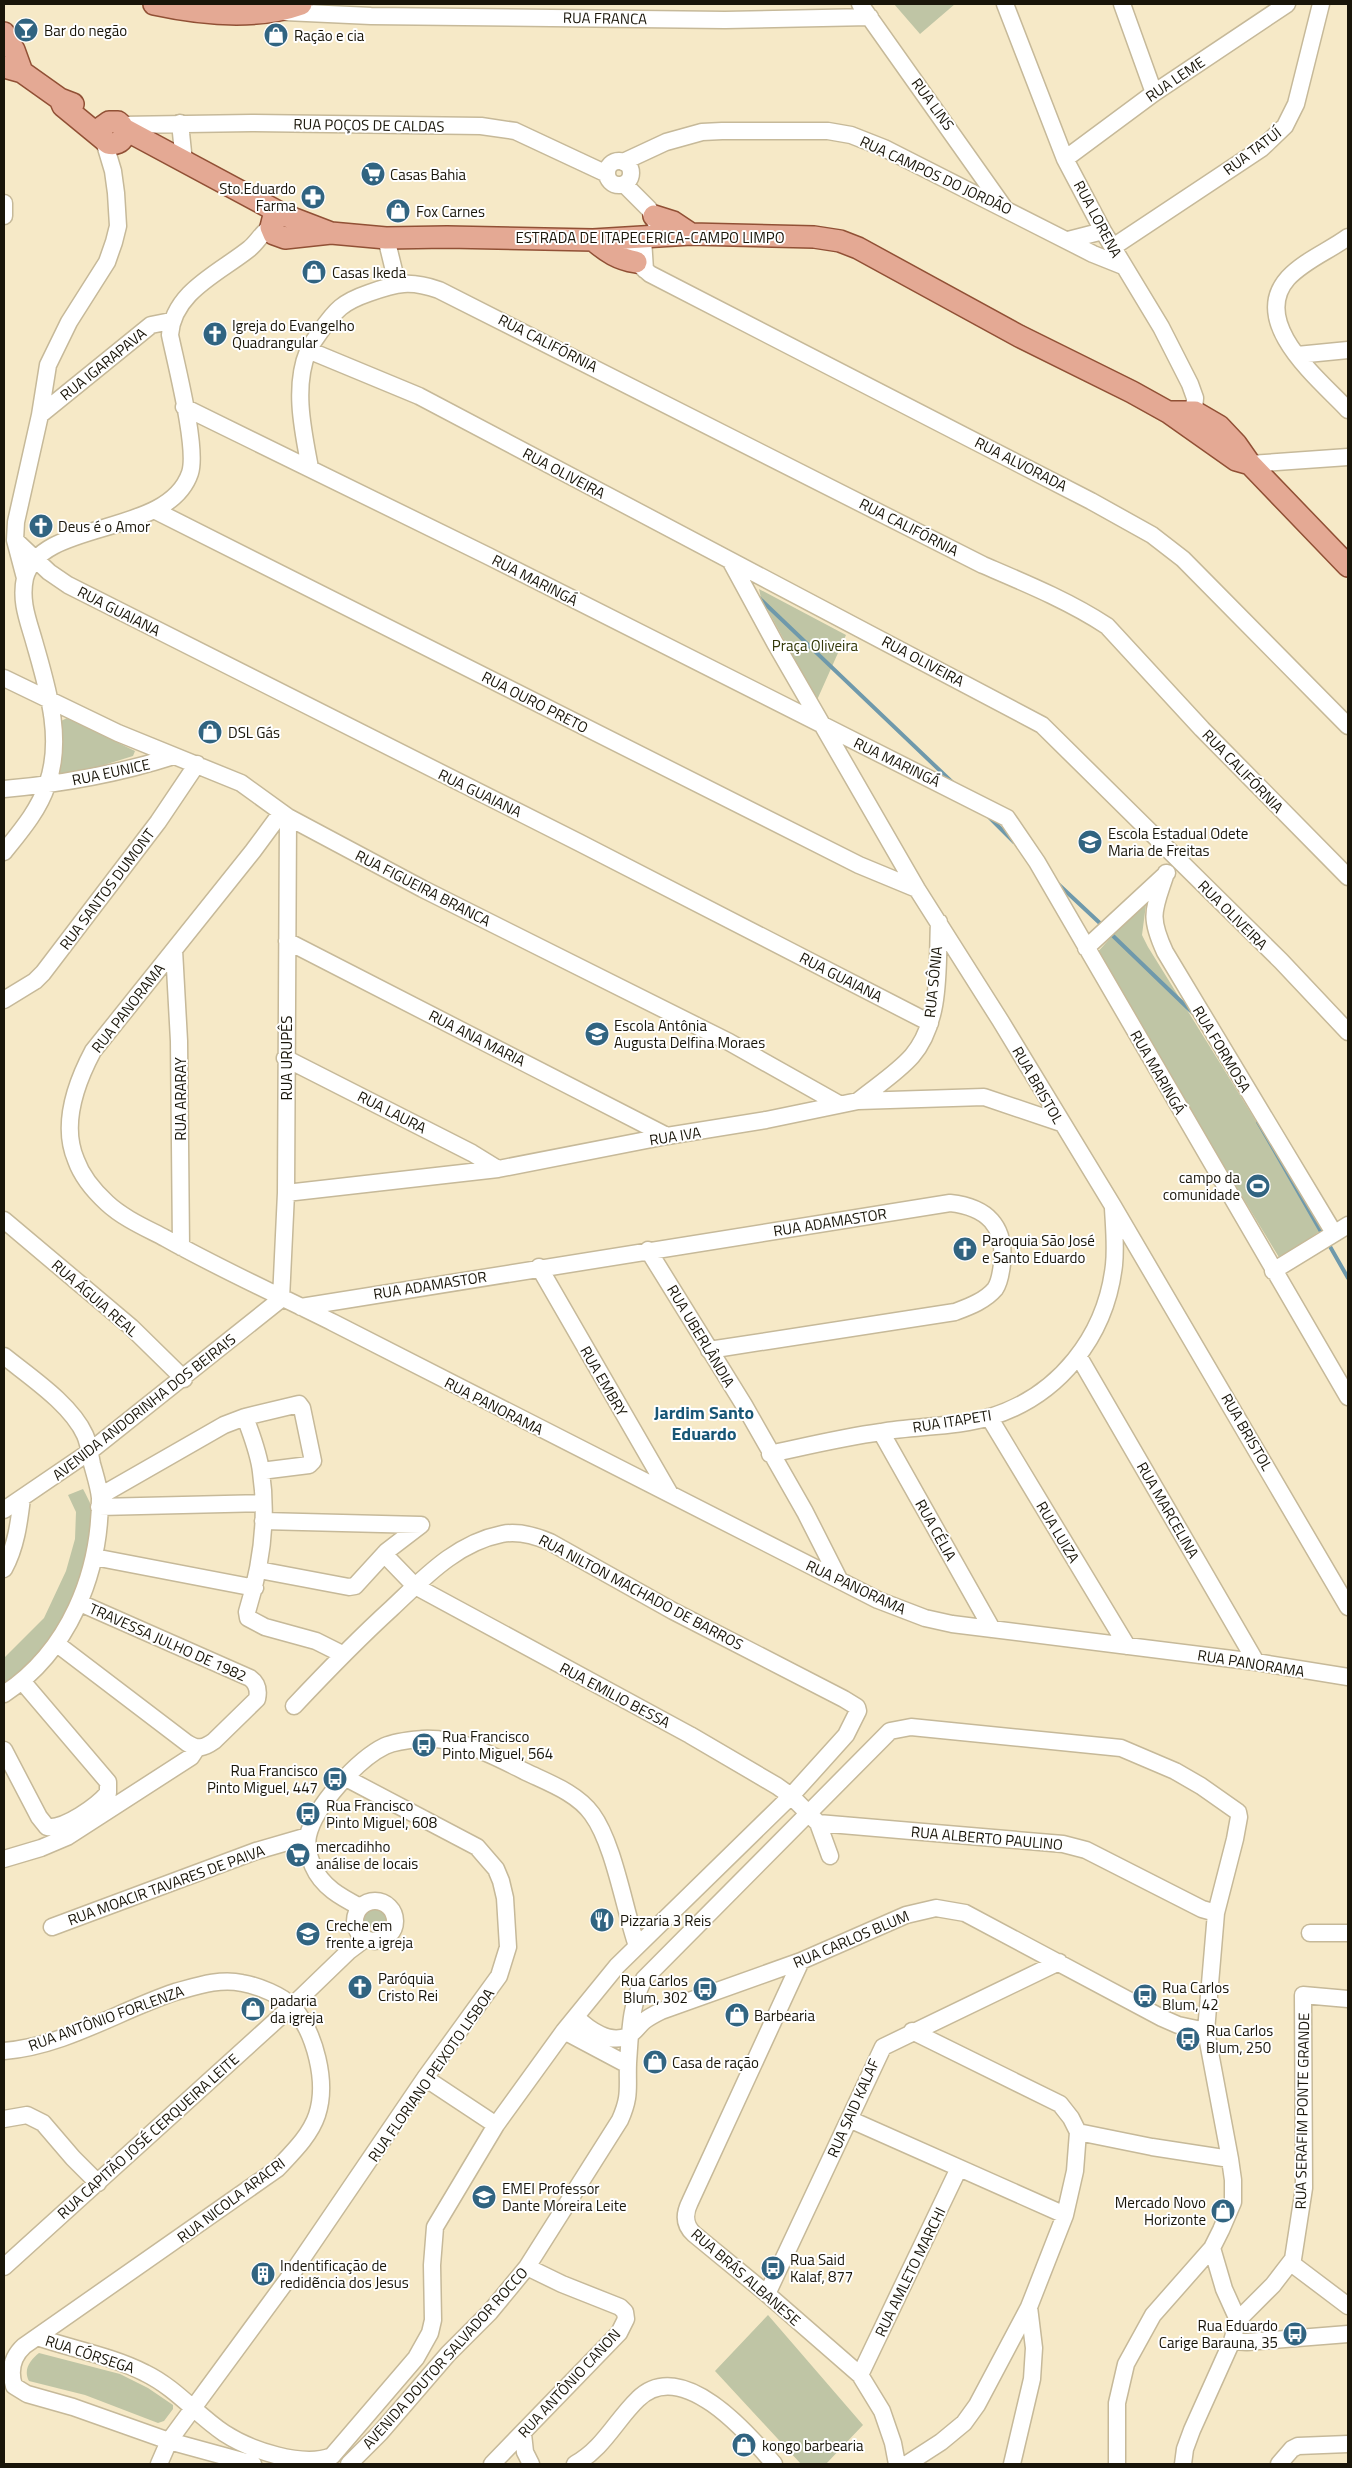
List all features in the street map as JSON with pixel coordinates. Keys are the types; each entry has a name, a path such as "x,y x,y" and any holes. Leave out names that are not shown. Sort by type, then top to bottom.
{"main road":[{"path":"154,4 212,12 280,12 300,4"},
{"path":"4,33 14,50 10,72 60,99 114,134 150,141 245,194 281,226"},
{"path":"651,213 673,222 691,234"},
{"name":"ESTRADA DE ITAPECERICA-CAMPO LIMPO","path":"281,226 386,238 447,237 622,240 691,234 814,237 840,241 858,248 1019,336 1168,412 1194,420 1236,460 1250,464 1348,566"},
{"path":"593,240 609,254 641,266"}],"street":[{"name":"RUA LORENA","path":"1005,4 1065,159 1103,231 1161,327 1190,384 1195,398 1194,420"},
{"path":"1122,4 1154,93"},
{"name":"RUA LEME","path":"1065,159 1154,93 1287,4"},
{"name":"RUA TATUÍ","path":"1113,247 1262,148 1285,126 1296,104 1321,4"},
{"name":"RUA FRANCA","path":"280,12 362,16 725,20 865,10"},
{"name":"RUA LINS","path":"865,10 1004,207"},
{"path":"176,157 180,123"},
{"name":"RUA POÇOS DE CALDAS","path":"114,134 180,123 481,126 502,128 527,136 607,174"},
{"name":"RUA CAMPOS DO JORDÃO","path":"623,162 666,142 702,132 828,131 851,135 884,148 1004,207 1093,254 1123,266"},
{"path":"4,852 31,815 47,786 54,736 51,702 24,609 25,582 15,540 17,513 40,415 47,372 56,346 107,262 114,242 118,212 113,171 114,134"},
{"path":"624,184 631,172 627,164 619,161 610,165 607,174 615,184 624,184 651,213 650,238 641,266"},
{"path":"4,203 6,209 4,216"},
{"name":"ESTRADA DE ITAPECERICA-CAMPO LIMPO","path":"171,321 180,305 196,288 281,226"},
{"path":"1068,240 1103,231"},
{"path":"310,468 300,404 305,360 308,350 334,312 342,304 397,283 386,238"},
{"path":"1347,239 1302,267 1288,279 1278,296 1276,311 1278,323 1284,336 1297,355 1348,410"},
{"name":"RUA ALVORADA","path":"622,240 641,266 695,298 1091,500 1152,535 1183,559 1348,726"},
{"name":"RUA CALIFÓRNIA","path":"397,283 427,286 455,296 983,564 1066,602 1096,619 1107,626 1202,729 1348,877"},
{"path":"25,582 34,559 52,547 156,511 179,491 190,473 191,445 170,335 171,321"},
{"name":"RUA IGARAPAVA","path":"40,415 151,325 171,321"},
{"name":"RUA OLIVEIRA","path":"308,350 419,396 1042,725 1181,862 1348,1032"},
{"path":"1297,355 1348,350"},
{"name":"RUA MARINGÁ","path":"184,407 310,468 1008,818 1022,837 1348,1397"},
{"path":"1250,464 1348,457"},
{"name":"RUA OURO PRETO","path":"156,511 859,865 917,889"},
{"name":"RUA GUAIANA","path":"15,540 34,559 68,585 580,843 930,1023"},
{"name":"RUA BRISTOL","path":"731,562 774,643 917,889 1000,1020 1113,1206 1348,1607"},
{"name":"RUA FIGUEIRA BRANCA","path":"4,678 51,702 241,783 284,815 424,890 729,1042 839,1104"},
{"name":"RUA EUNICE","path":"4,789 47,786 127,770 174,756"},
{"name":"RUA SANTOS DUMONT","path":"4,1000 35,981 43,973 158,822 197,764"},
{"name":"RUA URUPÊS","path":"281,1299 286,1193 285,1058 287,941 284,815"},
{"name":"RUA PANORAMA","path":"284,815 93,1051 76,1089 70,1136 75,1159 85,1178 95,1192 108,1204 134,1222 281,1299 301,1307 670,1494 705,1514 878,1600 925,1618 952,1624 1256,1662 1348,1677"},
{"path":"1086,948 1166,873 1181,862"},
{"name":"RUA FORMOSA","path":"1166,873 1153,917 1154,926 1165,952 1341,1229"},
{"name":"RUA SÔNIA","path":"858,1101 912,1057 925,1036 930,1023 935,994 939,922"},
{"name":"RUA ANA MARIA","path":"287,941 667,1136"},
{"name":"RUA ARARAY","path":"174,950 179,1041 181,1247"},
{"name":"RUA LAURA","path":"285,1058 472,1153 498,1169"},
{"name":"RUA IVA","path":"286,1193 498,1169 667,1136 732,1127 858,1101 984,1097 1061,1123"},
{"name":"RUA ADAMASTOR","path":"301,1307 539,1267 950,1203 966,1205 993,1220 1002,1240 1001,1274 995,1289 985,1298 955,1312 709,1350"},
{"name":"RUA ITAPETI","path":"770,1454 881,1432 989,1417 1027,1400 1046,1387 1079,1357 1095,1328 1107,1297 1114,1265 1113,1206"},
{"name":"RUA ÁGUIA REAL","path":"4,1220 131,1327 184,1379"},
{"path":"1273,1271 1341,1229"},
{"name":"RUA UBERLÂNDIA","path":"648,1250 805,1512 839,1579"},
{"name":"RUA EMBRY","path":"539,1267 670,1494"},
{"name":"AVENIDA ANDORINHA DOS BEIRAIS","path":"4,1510 90,1452 184,1379 281,1299"},
{"path":"4,1356 40,1385 75,1418 85,1435 90,1452 99,1501 94,1557 80,1603 57,1644 22,1681 4,1694"},
{"name":"RUA MARCELINA","path":"1079,1357 1256,1662"},
{"path":"99,1501 188,1444 224,1425 245,1416 300,1404 312,1452 311,1463 309,1466 261,1471"},
{"path":"245,1416 261,1471 263,1504 259,1570 247,1612 249,1620 265,1627 316,1641 342,1654"},
{"name":"RUA LUIZA","path":"989,1417 1127,1646"},
{"name":"RUA CÉLIA","path":"881,1432 992,1629"},
{"path":"4,1569 19,1529 22,1498"},
{"path":"99,1501 263,1504"},
{"path":"259,1570 353,1586 358,1584 384,1554 420,1527 420,1524 263,1521"},
{"name":"RUA NILTON MACHADO DE BARROS","path":"294,1706 342,1654 442,1563 469,1545 502,1534 536,1536 550,1542 673,1610 857,1707"},
{"name":"RUA EMILIO BESSA","path":"384,1554 415,1586 690,1734 791,1796 813,1818"},
{"path":"94,1557 255,1588"},
{"name":"TRAVESSA JULHO DE 1982","path":"80,1603 238,1672 255,1682 258,1695 254,1703 206,1747 197,1748"},
{"path":"4,1859 41,1848 68,1836 191,1757 197,1748 187,1744 57,1644"},
{"path":"22,1681 101,1773 109,1785 108,1793 98,1802 67,1823 58,1827 47,1827"},
{"name":"AVENIDA DOUTOR SALVADOR ROCCO","path":"193,2407 224,2433 273,2456 312,2464 332,2456 416,2358 425,2344 433,2320 432,2271 435,2227 496,2125 564,2031 617,1966 791,1796 846,1735 857,1716 857,1707"},
{"name":"AVENIDA DOUTOR SALVADOR ROCCO","path":"349,2464 380,2433 448,2354 490,2312 527,2267 620,2120 628,2098 628,2065 636,1998 644,1980 813,1818 890,1731 911,1727 1098,1744 1121,1748 1175,1771 1238,1812 1239,1817 1235,1839 1216,1913"},
{"path":"360,1907 339,1896 319,1877 310,1860 308,1836 325,1804 344,1777 385,1746 424,1739 462,1744 487,1752 579,1799 594,1816 606,1838 637,1946"},
{"path":"4,1750 39,1817 47,1827"},
{"name":"RUA FLORIANO PEIXOTO LISBOA","path":"159,2464 169,2441 294,2272 425,2078 494,1984 503,1968 508,1948 507,1920 502,1881 489,1859 477,1847 344,1777"},
{"path":"813,1818 830,1856"},
{"name":"RUA ALBERTO PAULINO","path":"813,1818 1063,1844 1086,1850 1202,1909 1216,1913"},
{"path":"41,1848 47,1827"},
{"name":"RUA MOACIR TAVARES DE PAIVA","path":"52,1927 256,1851 308,1836"},
{"path":"372,1901 379,1901 391,1909 394,1915 394,1928 385,1939 378,1941 365,1939 356,1930 357,1912 360,1907 372,1901"},
{"name":"RUA CARLOS BLUM","path":"631,2034 643,2021 661,2011 801,1961 906,1915 936,1908 965,1913 1178,2025 1206,2031"},
{"path":"1117,2464 1117,2403 1126,2364 1154,2315 1212,2248 1233,2202 1234,2180 1206,2031 1216,1913"},
{"path":"1310,1933 1348,1933"},
{"name":"RUA CAPITÃO JOSÉ CERQUEIRA LEITE","path":"4,2267 292,2006 349,1951 365,1939"},
{"name":"RUA BRÁS ALBANESE","path":"801,1961 685,2214 690,2230 860,2375 882,2411 893,2443 897,2464"},
{"name":"RUA SAID KALAF","path":"767,2294 883,2047 912,2031 1060,1962"},
{"name":"RUA ANTÔNIO FORLENZA","path":"4,2051 39,2046 96,2025 139,2004 202,1984 240,1982 260,1988 292,2006"},
{"name":"RUA SERAFIM PONTE GRANDE","path":"1182,2464 1192,2430 1232,2341 1238,2320 1291,2264 1299,2233 1304,2188 1303,1995 1348,1999"},
{"name":"RUA NICOLA ARACRI","path":"9,2388 13,2359 24,2346 277,2169 297,2149 317,2115 322,2088 321,2075 312,2043 292,2006"},
{"path":"576,2017 590,2028 609,2038 624,2038 631,2034"},
{"path":"564,2031 628,2065"},
{"path":"907,2464 941,2442 964,2422 977,2405 1029,2307 1065,2216 1075,2171 1078,2132 1072,2118 1060,2104 912,2031"},
{"path":"425,2078 496,2125"},
{"path":"4,2119 20,2115 35,2117 43,2123 73,2158 98,2182"},
{"path":"4,2130 20,2115"},
{"path":"849,2119 1065,2216"},
{"path":"1078,2132 1152,2147 1230,2159"},
{"name":"RUA AMLETO MARCHI","path":"860,2375 959,2168"},
{"path":"1212,2248 1224,2290 1238,2320"},
{"path":"1291,2264 1348,2306"},
{"name":"RUA ANTÔNIO CANON","path":"492,2464 619,2333 626,2315 620,2307 562,2284 527,2267"},
{"path":"1012,2464 1032,2379 1034,2348 1029,2307"},
{"path":"1232,2341 1247,2342 1348,2334"},
{"name":"RUA CÓRSEGA","path":"36,2337 145,2373 162,2383 193,2407"},
{"path":"575,2464 596,2449 642,2395 658,2387 674,2386 696,2393 716,2407 761,2449 774,2464"},
{"path":"9,2388 97,2415 169,2441 252,2464"},
{"path":"523,2434 524,2452 531,2464"},
{"path":"1279,2464 1292,2449 1298,2446 1348,2444"}],"green space":[{"path":"894,4 955,4 920,34"},
{"name":"Praça Oliveira","path":"759,589 846,635 817,700 761,598"},
{"path":"67,718 135,751 133,756 59,779 55,774 59,722"},
{"path":"1147,897 1142,935 1148,947 1323,1229 1280,1259 1095,955"},
{"path":"83,1489 92,1510 92,1532 88,1556 80,1582 54,1632 38,1654 21,1672 4,1685 4,1658 44,1618 66,1571 75,1539 76,1512 68,1495"},
{"path":"365,1908 380,1908 389,1917 384,1928 374,1930 362,1921"},
{"path":"768,2315 863,2425 826,2464 801,2464 715,2371"},
{"path":"39,2353 120,2374 148,2388 173,2405 173,2409 164,2421 158,2423 85,2395 29,2381 27,2377 28,2366"}],"waterway":[{"path":"757,596 953,783"},
{"path":"987,815 1014,842"},
{"path":"1057,883 1103,926"},
{"path":"1110,933 1193,1013"},
{"path":"1258,1122 1323,1235"},
{"path":"1328,1243 1348,1278"}],"place":[{"name":"Bar do negão","path":"26,30"},
{"name":"Ração e cia","path":"276,35"},
{"name":"Casas Bahia","path":"373,174"},
{"name":"Sto.Eduardo Farma","path":"313,197"},
{"name":"Fox Carnes","path":"398,211"},
{"name":"Casas Ikeda","path":"314,272"},
{"name":"Igreja do Evangelho Quadrangular","path":"215,334"},
{"name":"Deus é o Amor","path":"41,526"},
{"name":"DSL Gás","path":"210,732"},
{"name":"Escola Estadual Odete Maria de Freitas","path":"1090,842"},
{"name":"Escola Antônia Augusta Delfina Moraes","path":"597,1034"},
{"name":"campo da comunidade","path":"1258,1186"},
{"name":"Paroquia São José e Santo Eduardo","path":"965,1249"},
{"name":"Rua Francisco Pinto Miguel, 564","path":"424,1745"},
{"name":"Rua Francisco Pinto Miguel, 447","path":"335,1779"},
{"name":"Rua Francisco Pinto Miguel, 608","path":"308,1814"},
{"name":"mercadihho análise de locais","path":"298,1855"},
{"name":"Pizzaria 3 Reis","path":"602,1920"},
{"name":"Creche em frente a igreja","path":"308,1934"},
{"name":"Paróquia Cristo Rei","path":"360,1987"},
{"name":"Rua Carlos Blum, 302","path":"705,1989"},
{"name":"Rua Carlos Blum, 42","path":"1145,1996"},
{"name":"padaria da igreja","path":"253,2009"},
{"name":"Barbearia","path":"737,2015"},
{"name":"Rua Carlos Blum, 250","path":"1188,2039"},
{"name":"Casa de ração","path":"655,2062"},
{"name":"EMEI Professor Dante Moreira Leite","path":"484,2197"},
{"name":"Mercado Novo Horizonte","path":"1223,2211"},
{"name":"Rua Said Kalaf, 877","path":"773,2268"},
{"name":"Indentificação de redidẽncia dos Jesus","path":"263,2274"},
{"name":"Rua Eduardo Carige Barauna, 35","path":"1295,2334"},
{"name":"kongo barbearia","path":"744,2445"}],"district":[{"name":"Jardim Santo Eduardo","path":"704,1422"}]}
